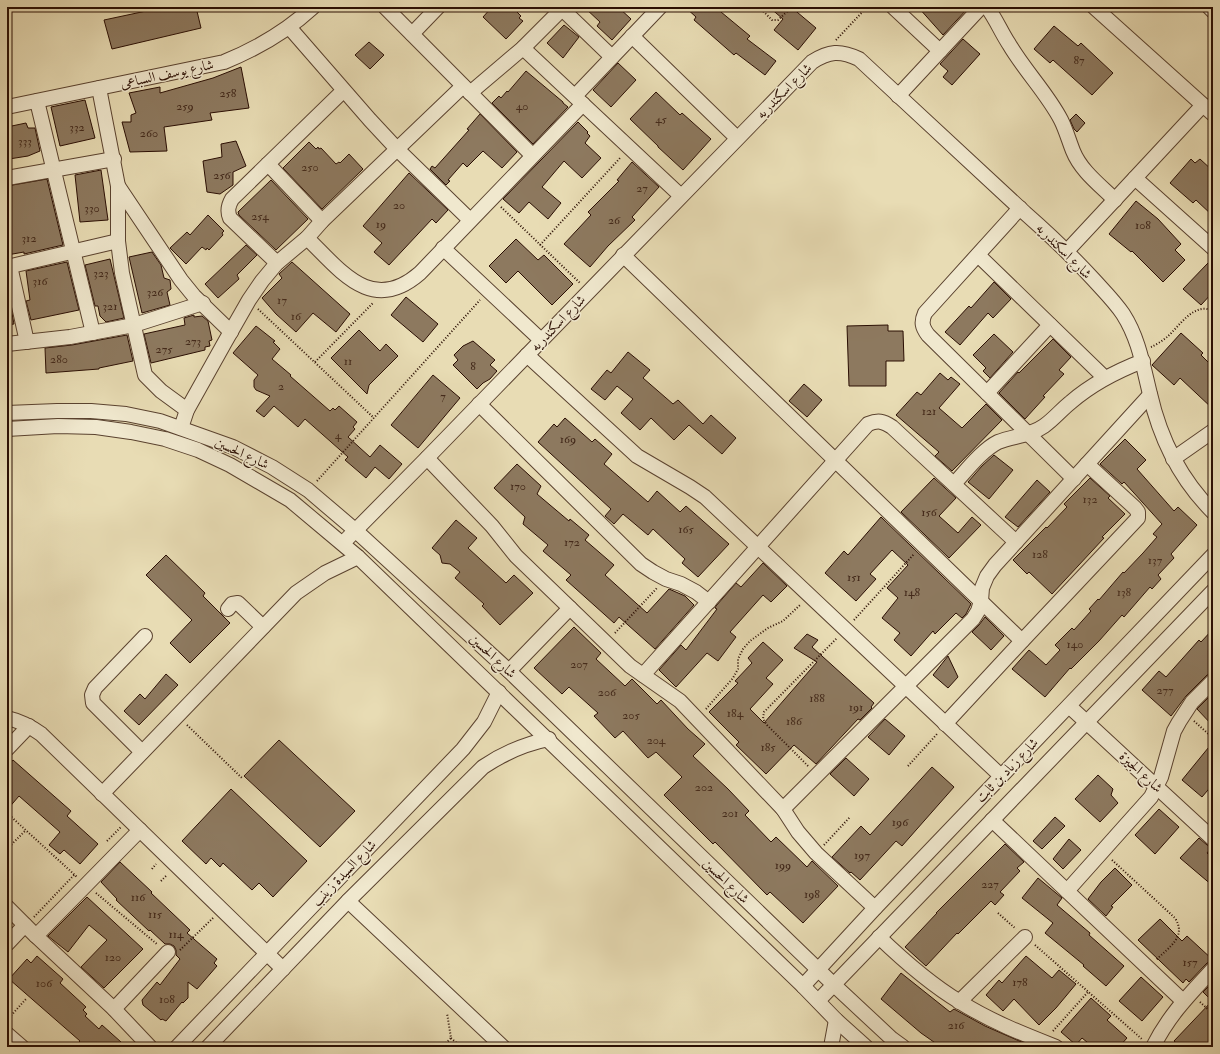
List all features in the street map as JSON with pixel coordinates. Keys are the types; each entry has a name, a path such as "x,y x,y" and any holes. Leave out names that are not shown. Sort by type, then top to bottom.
{"street":[{"name":"شارع يوسف السباعى","path":"7,107 224,62 253,49 289,27 313,7"},
{"path":"385,7 532,156"},
{"path":"412,34 438,7"},
{"path":"307,238 358,285 371,289 385,290 398,288 410,282 532,156 579,100 612,57 660,7"},
{"path":"893,7 940,51"},
{"path":"898,96 981,7"},
{"path":"987,7 998,23 1009,44 1061,119 1079,163 1088,174 1115,200"},
{"path":"1067,251 1135,178 1208,110 1094,7"},
{"path":"1209,7 1213,11"},
{"path":"181,428 187,410 249,300 262,281 277,263 307,238 322,221 397,149 467,89 523,48 562,8 612,57"},
{"path":"289,27 343,91 397,149 470,220"},
{"path":"632,36 737,138"},
{"path":"523,48 681,196"},
{"name":"شارع اسكندريه","path":"343,543 812,62 822,55 835,52 847,54 858,59 1067,251 1110,297 1123,313 1133,331 1141,355 1150,395 1162,431 1174,459 1190,486 1213,512"},
{"path":"99,88 114,159 118,186 118,241 124,290 134,325 145,375 162,391 187,410"},
{"path":"277,263 230,218 228,205 232,199 343,91"},
{"path":"37,101 55,170 93,333"},
{"path":"7,178 114,159"},
{"path":"268,164 322,221"},
{"path":"1135,178 1213,248"},
{"path":"118,186 181,280 231,332"},
{"path":"1020,208 925,313 922,321 923,329 928,336 1074,479"},
{"path":"27,342 8,267 118,241"},
{"path":"443,248 541,340"},
{"path":"624,255 1022,641"},
{"path":"978,255 1105,378"},
{"path":"7,344 70,338 134,325 202,303"},
{"path":"987,393 1050,325"},
{"path":"527,355 637,456 705,497 1002,776"},
{"path":"954,484 989,448 998,442 1028,434 1044,426 1072,401 1105,378 1124,369 1141,355"},
{"path":"783,809 973,619 981,602 982,588 987,576 995,564 1150,395"},
{"path":"478,404 641,564 666,579 681,584 696,592 709,602"},
{"path":"57,410 58,426"},
{"name":"شارع الحسين","path":"7,413 57,410 91,411 126,414 160,421 233,447 272,467 308,490 356,530 509,671 818,970 892,1039 903,1047"},
{"path":"642,675 868,424 876,421 885,422 892,427 1016,542"},
{"name":"شارع الحسين","path":"7,429 58,426 96,427 165,439 198,450 230,465 290,500 358,556 803,986 836,1020 866,1047"},
{"path":"1174,459 1213,431"},
{"path":"427,458 492,526 516,556 606,643 630,666 680,701 697,718 783,809 798,832 816,853 875,908"},
{"path":"945,724 1138,518 1138,512 1087,464"},
{"name":"شارع زياد بن ثابت","path":"803,986 875,908 1213,555"},
{"path":"102,794 296,593 325,573 358,556"},
{"name":"شارع زياد بن ثابت","path":"818,1001 1213,591"},
{"path":"228,610 232,604 238,603 263,626"},
{"path":"509,671 570,608"},
{"path":"142,752 93,703 92,695 95,688 145,636"},
{"path":"1067,891 1151,797 1157,787 1174,731 1184,712 1213,681"},
{"name":"شارع السيدة زينب","path":"177,1047 463,749 484,722 499,692"},
{"name":"شارع الجيزة","path":"1069,706 1213,839"},
{"path":"7,718 17,720 30,726 41,734 283,969"},
{"path":"7,749 30,726"},
{"name":"شارع السيدة زينب","path":"208,1047 348,901 483,767 514,749 531,743 549,740"},
{"path":"992,820 1149,968 1187,998"},
{"path":"36,936 140,830"},
{"path":"348,901 503,1047"},
{"path":"7,907 114,1009 150,1047"},
{"path":"7,944 25,925"},
{"path":"879,937 904,961 959,1002 1000,1024 1050,1044"},
{"path":"959,1002 1025,937"},
{"path":"114,1009 168,952"},
{"path":"1149,1044 1213,969"},
{"path":"831,1047 836,1020"}],"path":[{"path":"759,7 772,20 778,20 792,7"},
{"path":"822,55 867,7"},
{"path":"540,245 630,148"},
{"path":"491,198 589,291"},
{"path":"315,362 385,290"},
{"path":"308,490 488,290"},
{"path":"249,300 374,418"},
{"path":"1141,355 1152,346 1166,338 1192,313 1200,309 1209,309 1213,311"},
{"path":"817,775 766,725 763,719 764,712 845,630 922,545"},
{"path":"606,643 666,579"},
{"path":"697,718 733,678 738,669 738,659 743,649 750,641 768,628 784,621 809,596"},
{"path":"1184,712 1213,738"},
{"path":"177,716 243,779"},
{"path":"908,766 945,724"},
{"path":"816,853 850,817"},
{"path":"107,841 129,819"},
{"path":"7,849 26,830"},
{"path":"1103,851 1175,918 1179,924 1180,930 1178,937 1149,968"},
{"path":"25,925 75,874"},
{"path":"168,952 172,955 179,951 222,910"},
{"path":"998,913 1149,1044"},
{"path":"444,992 451,1038 461,1047"},
{"path":"1050,1044 1088,992"},
{"path":"1187,998 1213,1014"},
{"path":"7,1020 26,999"},
{"path":"441,1047 451,1038"}],"building":[{"path":"165,7 196,7 201,28 112,49 104,20"},
{"path":"492,7 512,7 521,16 519,18 523,21 506,39 483,17"},
{"path":"584,7 618,7 631,19 612,40 597,26 600,22"},
{"path":"685,7 715,7 750,36 747,39 776,61 765,75 736,53 734,55 694,20 696,17"},
{"path":"769,7 791,7 816,28 798,50 774,30 783,19"},
{"path":"918,7 969,7 943,35"},
{"path":"564,25 579,37 563,58 547,43"},
{"path":"1054,26 1078,46 1081,43 1113,73 1092,95 1053,60 1050,63 1034,49"},
{"path":"963,39 980,54 952,85 943,77 948,71 940,64"},
{"path":"369,42 384,55 370,69 355,55"},
{"path":"618,63 636,80 611,107 593,90"},
{"path":"241,67 249,108 210,113 212,120 164,127 167,151 130,152 122,122 131,122 131,115 136,113 129,93 160,87 160,93 213,78"},
{"path":"526,71 568,107 533,144 492,103 499,96 501,98 507,91 508,92"},
{"path":"656,92 680,115 682,113 711,139 683,170 630,119"},
{"path":"85,100 95,138 60,146 51,107"},
{"path":"480,114 517,152 502,168 483,151 467,167 463,163 448,180 450,181 446,185 430,169 432,166 435,168 469,130 467,129"},
{"path":"1076,114 1085,123 1077,132 1070,120"},
{"path":"578,122 590,136 585,143 601,158 582,178 564,161 542,187 561,203 548,219 529,202 519,213 503,199"},
{"path":"26,123 28,128 35,128 40,151 28,156 9,159 7,148 7,127"},
{"path":"236,141 246,166 233,172 233,185 220,194 207,192 203,161 222,157 221,144"},
{"path":"309,142 316,149 318,147 319,149 321,148 336,164 339,162 340,163 349,154 363,169 322,209 283,168"},
{"path":"1191,159 1195,163 1200,159 1213,171 1213,216 1196,200 1193,203 1170,183"},
{"path":"632,162 659,187 632,217 635,220 608,246 590,267 564,244 591,215 588,212 619,181 617,180"},
{"path":"101,170 108,220 80,222 75,175"},
{"path":"409,173 448,210 436,223 432,219 389,265 374,252 382,243 363,226"},
{"path":"47,179 63,245 24,254 24,252 7,255 7,186"},
{"path":"271,180 308,219 276,250 239,215 238,212"},
{"path":"1136,201 1158,219 1181,244 1175,250 1185,260 1163,282 1132,251 1131,252 1109,234"},
{"path":"208,215 224,231 222,233 223,235 209,250 202,247 186,264 170,248 187,232 190,235"},
{"path":"516,239 538,260 544,255 573,284 552,305 518,271 506,283 489,266"},
{"path":"246,245 257,255 237,275 239,279 218,298 205,284"},
{"path":"152,252 161,265 164,278 170,280 171,289 167,292 170,305 142,313 129,257"},
{"path":"110,259 124,318 106,322 100,316 98,306 95,306 85,265"},
{"path":"67,262 79,310 31,320 26,301 30,300 26,271"},
{"path":"292,262 350,314 336,332 313,313 296,332 276,314 262,298 282,278 279,274"},
{"path":"1208,263 1213,268 1213,292 1201,305 1183,289"},
{"path":"994,282 1011,299 993,318 988,313 960,345 945,332 969,306 971,308"},
{"path":"406,297 438,324 423,342 391,315"},
{"path":"10,303 14,324 7,325 7,304"},
{"path":"194,315 194,317 202,316 208,321 212,340 209,341 210,346 205,347 205,350 151,363 144,334 185,325 184,318"},
{"path":"888,325 888,331 903,331 904,361 886,361 886,386 849,386 847,326"},
{"path":"256,326 275,341 273,342 280,349 272,359 330,411 333,408 335,410 339,406 357,422 353,427 355,429 348,437 370,457 380,445 402,464 389,479 375,467 366,478 345,460 348,457 305,419 298,427 274,406 264,417 256,411 270,396 256,390 254,387 254,380 258,375 233,353"},
{"path":"359,330 380,351 386,344 398,356 369,385 367,394 331,358"},
{"path":"1181,333 1203,353 1201,355 1213,367 1213,409 1180,378 1174,385 1152,365"},
{"path":"994,334 1013,352 990,378 983,371 986,368 973,355"},
{"path":"127,335 133,361 99,369 46,373 45,348 72,345"},
{"path":"1053,339 1071,357 1059,370 1064,374 1043,396 1045,397 1025,419 999,393 1018,372 1019,373"},
{"path":"473,341 495,360 490,365 497,371 490,379 477,389 453,365 458,360 454,355 463,346"},
{"path":"628,352 650,370 643,378 673,404 678,400 703,424 711,415 736,438 722,454 689,425 674,440 651,418 640,430 621,413 633,399 617,386 605,400 591,389 607,370 611,373"},
{"path":"940,373 948,380 951,377 960,384 939,408 962,428 986,404 1002,420 952,471 935,456 939,452 896,415 917,392 921,395"},
{"path":"433,375 460,398 418,448 391,425"},
{"path":"804,384 822,400 807,417 789,401"},
{"path":"565,418 592,442 595,439 612,454 604,464 648,502 657,491 680,512 686,506 729,544 698,577 682,563 685,559 653,529 648,535 623,514 614,524 605,516 611,509 538,442 554,424 557,427"},
{"path":"1125,439 1146,460 1137,469 1174,511 1178,507 1197,525 1171,554 1174,558 1158,575 1161,579 1152,589 1150,587 1124,617 1122,615 1099,641 1071,669 1070,668 1045,697 1012,669 1029,650 1046,665 1060,650 1055,645 1072,628 1074,630 1091,611 1089,609 1098,599 1099,600 1123,572 1124,573 1143,553 1157,537 1153,534 1162,524 1124,482 1122,484 1100,464"},
{"path":"994,455 1013,470 989,499 968,482"},
{"path":"517,464 541,486 537,494 569,521 570,519 589,535 585,540 614,565 605,575 647,613 669,589 685,596 694,605 655,649 619,617 614,623 566,580 571,575 543,551 548,545 523,524 525,517 494,488"},
{"path":"934,478 956,498 939,516 958,533 972,517 981,525 949,558 901,512"},
{"path":"1090,478 1110,496 1108,498 1125,514 1102,537 1104,538 1052,594 1029,572 1027,574 1013,560 1067,507 1064,504"},
{"path":"1037,480 1050,492 1018,527 1005,517"},
{"path":"881,517 971,604 966,614 962,618 956,613 935,634 933,631 911,656 894,640 900,633 882,618 898,598 887,588 908,565 892,550 870,574 876,579 856,601 825,573 844,551 848,555"},
{"path":"456,520 477,538 468,548 506,583 514,575 533,593 500,625 482,606 484,604 455,578 460,572 450,564 442,563 440,555 432,548"},
{"path":"166,555 205,593 203,596 230,623 190,663 170,643 192,620 146,575"},
{"path":"763,563 787,586 771,602 763,595 730,632 736,637 718,661 707,653 676,687 659,670 681,645 686,650 717,609 715,608 716,606 736,583 741,587"},
{"path":"985,617 1004,636 991,650 972,632"},
{"path":"574,627 601,653 596,659 625,686 632,679 657,704 661,700 688,729 705,744 693,756 749,811 745,815 771,842 776,837 807,867 812,861 838,886 803,923 770,892 767,895 715,842 713,844 664,795 682,777 656,752 648,758 623,731 615,738 594,716 598,713 569,687 562,694 534,668"},
{"path":"1213,629 1213,673 1207,675 1186,696 1171,716 1142,690 1159,671 1166,677 1199,640 1201,642"},
{"path":"807,634 818,640 812,647 874,703 871,707 872,708 860,720 858,719 816,764 794,745 766,774 736,745 739,742 709,712 738,683 735,681 752,663 748,658 763,642 783,660 766,678 773,684 750,709 764,723 817,662 794,648"},
{"path":"948,656 958,677 948,688 933,675"},
{"path":"166,674 178,685 139,725 124,711 140,694 145,699"},
{"path":"1213,693 1213,726 1197,709"},
{"path":"885,719 905,736 889,755 868,737"},
{"path":"279,740 355,811 320,847 244,776"},
{"path":"1213,742 1213,784 1202,797 1182,780"},
{"path":"846,758 869,779 854,796 830,774"},
{"path":"13,760 71,811 67,816 98,844 80,864 64,850 60,854 49,845 60,832 19,796 7,810 7,767"},
{"path":"932,767 954,787 902,846 896,841 860,880 832,857 861,826 870,835"},
{"path":"1098,775 1113,789 1111,795 1118,803 1100,822 1075,799"},
{"path":"231,789 307,861 273,897 259,883 252,890 223,863 220,867 211,858 206,864 182,841"},
{"path":"1159,809 1179,827 1155,854 1135,835"},
{"path":"1055,817 1065,826 1042,849 1033,841"},
{"path":"1199,838 1207,845 1212,847 1207,853 1213,859 1213,886 1180,858"},
{"path":"1069,839 1081,850 1063,869 1053,859"},
{"path":"1005,844 1024,862 1017,868 1020,871 1000,892 1004,895 995,905 991,901 958,934 957,933 926,966 905,947 936,913"},
{"path":"120,862 190,930 187,933 217,959 214,963 217,966 197,989 188,982 188,998 183,1003 182,1002 166,1021 161,1020 143,1005 142,1000 157,982 160,985 180,959 176,955 174,946 165,944 150,930 149,931 116,900 117,899 101,882"},
{"path":"1115,868 1132,885 1111,906 1113,907 1106,916 1088,899 1101,882"},
{"path":"1038,878 1062,898 1057,905 1090,933 1089,935 1124,966 1106,986 1083,966 1084,965 1045,933 1053,923 1022,898"},
{"path":"87,897 143,949 104,988 81,967 107,940 89,925 68,952 48,936"},
{"path":"1160,919 1182,941 1187,936 1213,960 1207,963 1189,982 1186,979 1183,983 1138,940"},
{"path":"37,956 63,979 60,983 86,1007 83,1010 87,1014 85,1016 99,1029 102,1025 121,1042 116,1047 74,1047 80,1041 9,979 27,959 31,963"},
{"path":"1026,956 1052,978 1059,970 1076,984 1056,1008 1039,1025 1014,999 1003,1011 986,995 999,980 1002,983"},
{"path":"901,973 950,1012 954,1009 985,1026 1033,1047 941,1047 921,1033 881,999"},
{"path":"1141,977 1163,997 1142,1021 1119,1001"},
{"path":"1213,982 1213,1042 1208,1047 1181,1047 1174,1041 1212,1001 1203,992"},
{"path":"1091,998 1111,1016 1107,1020 1127,1038 1119,1047 1093,1047 1082,1038 1076,1045 1061,1032"}]}
